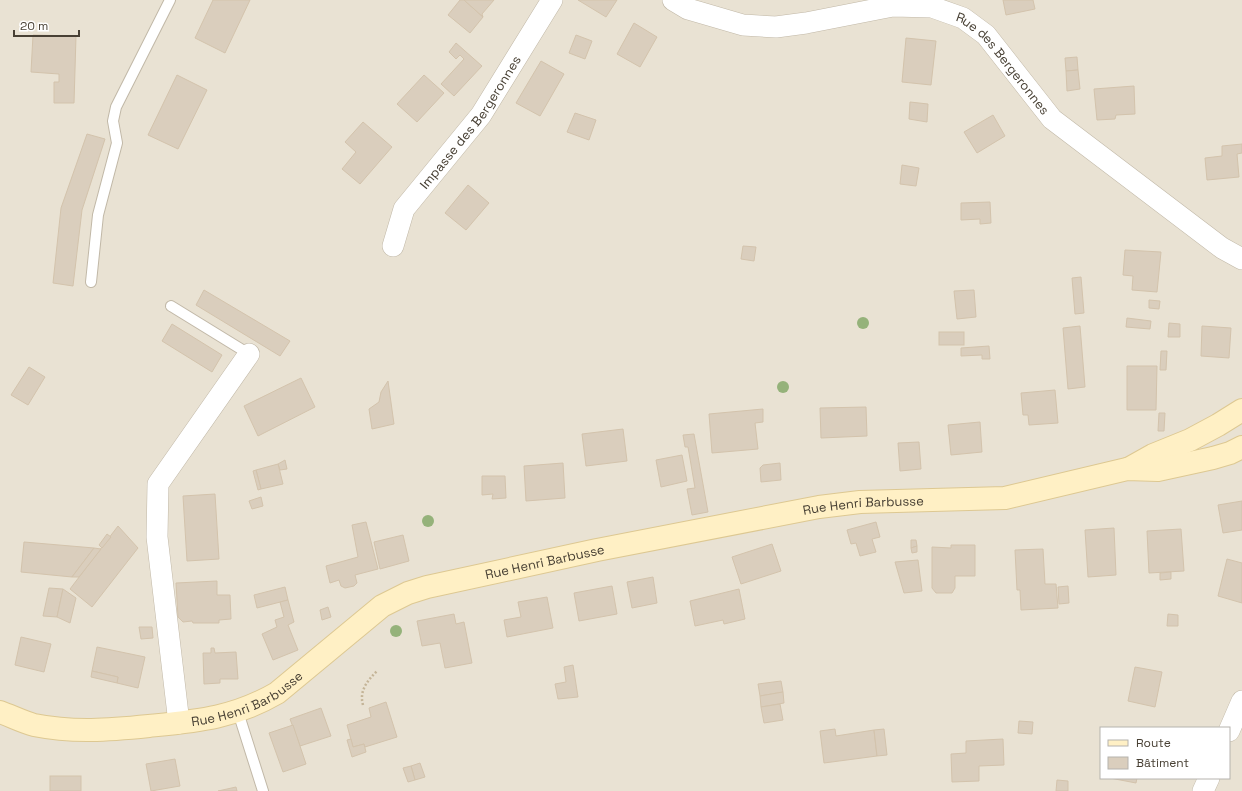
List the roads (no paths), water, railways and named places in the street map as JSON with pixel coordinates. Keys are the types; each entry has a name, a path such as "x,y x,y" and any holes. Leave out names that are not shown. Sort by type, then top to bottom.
{"street":[{"name":"Impasse des Bergeronnes","path":"393,246 404,209 481,115 552,0"},
{"name":"Rue des Bergeronnes","path":"673,0 688,10 743,25 776,27 806,23 892,6 932,7 964,18 986,34 1052,119 1222,248 1242,259"},
{"path":"179,723 157,537 158,484 249,354"},
{"path":"1126,469 1153,455 1190,440 1242,410"},
{"path":"1126,469 1158,470 1213,458 1230,453 1242,447"},
{"name":"Rue Henri Barbusse","path":"0,712 33,724 74,731 107,730 179,723 212,718 238,712 258,704 277,693 382,606 408,593 427,587 590,552 819,507 860,502 1005,498 1126,469"},
{"path":"1230,729 1242,701"},
{"path":"1203,791 1209,779"}],"lane":[{"path":"91,282 98,215 117,143 113,121 116,107 170,0"},
{"path":"171,306 249,354"},
{"path":"238,712 263,791"}]}
